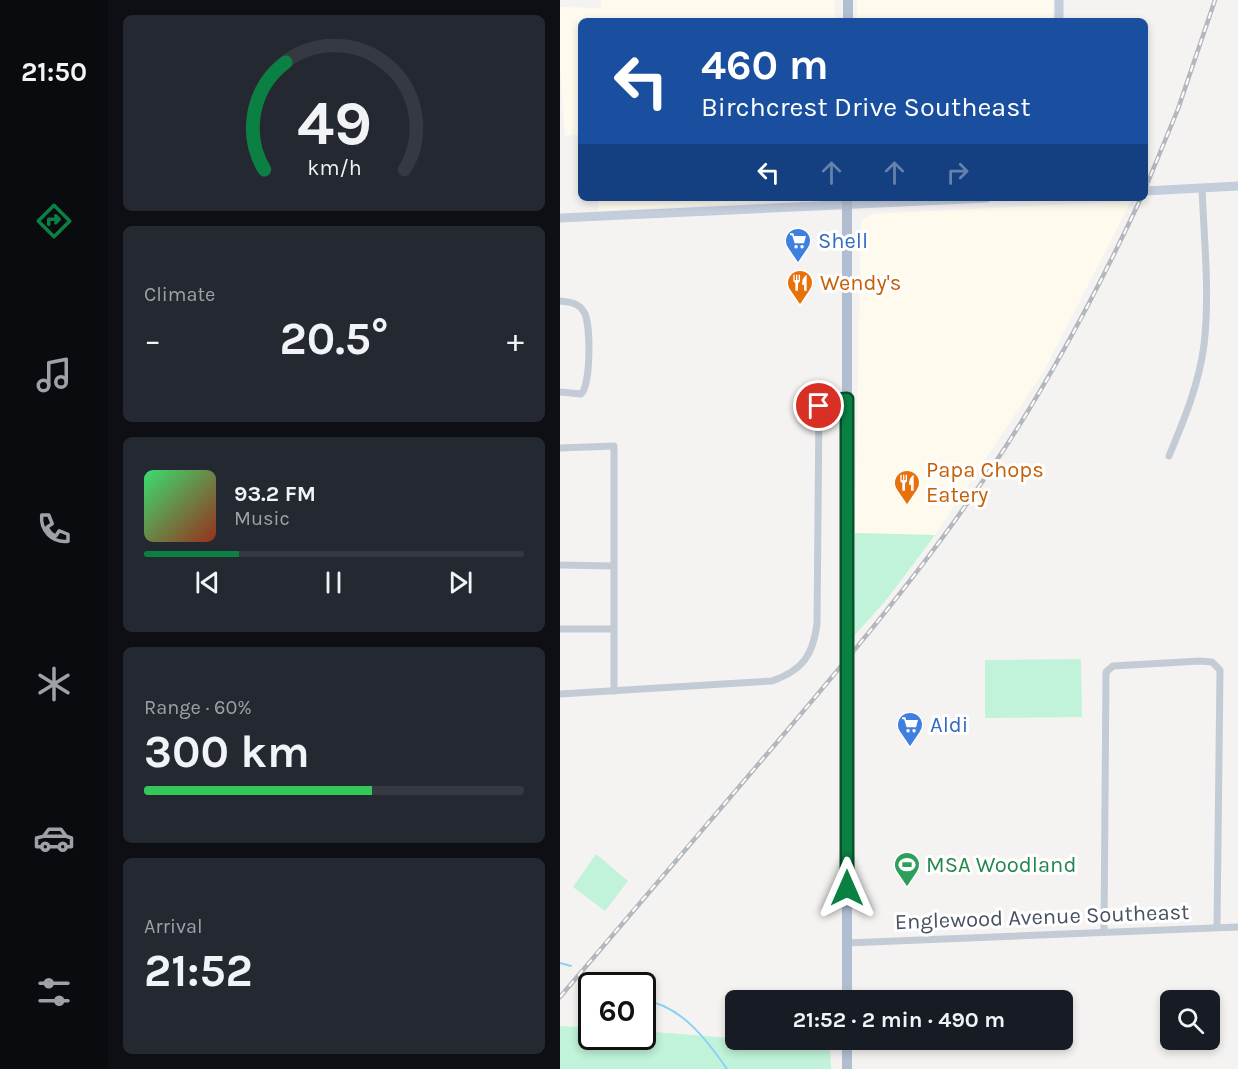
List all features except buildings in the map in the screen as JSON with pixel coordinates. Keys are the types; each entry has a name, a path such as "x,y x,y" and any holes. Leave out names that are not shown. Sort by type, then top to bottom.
{"main road":[{"path":"848,0 848,18"},
{"path":"1059,0 1059,18"},
{"path":"1148,191 1238,186"},
{"path":"560,218 882,201"},
{"path":"847,202 847,990"},
{"path":"847,1050 847,1069"}],"street":[{"path":"1169,456 1195,387 1204,346 1207,303 1202,188"},
{"path":"560,301 572,302 579,306 585,313 588,323 588,376 585,390 581,394 560,392"},
{"path":"560,694 772,681 792,672 806,660 815,642 817,624 819,406 824,401 847,399"},
{"path":"560,448 614,446 612,629 614,691"},
{"path":"560,565 612,566"},
{"path":"560,628 612,629"},
{"path":"1104,932 1105,680 1109,669 1113,666 1200,661 1212,662 1220,670 1217,927"},
{"name":"Englewood Avenue Southeast","path":"846,943 1238,927"}],"shaded area":[{"path":"601,0 835,0 835,18 578,18 578,134 565,136 560,63 560,7 601,8"},
{"path":"857,0 1053,0 1052,18 857,18"},
{"path":"598,201 772,201 598,211"},
{"path":"1131,201 1045,369 935,535 855,533 861,225 863,219 874,214"}],"green space":[{"path":"855,533 935,535 887,599 854,636"},
{"path":"1081,659 1082,717 985,718 985,660"},
{"path":"596,854 628,881 605,911 573,887"},
{"path":"560,1026 578,1027 578,1050 656,1050 656,1032 725,1038 725,1050 830,1050 831,1069 560,1069"}],"waterway":[{"path":"560,963 571,966"},
{"path":"656,1003 668,1008 691,1025 727,1069"}],"railway":[{"path":"1148,182 1178,109 1215,0"},
{"path":"560,997 848,658 944,536 991,469 1039,394 1082,317 1140,201"}],"place":[{"name":"Shell","path":"798,264"},
{"name":"Wendy's","path":"800,306"},
{"name":"Papa Chops Eatery","path":"907,506"},
{"name":"Aldi","path":"910,748"},
{"name":"MSA Woodland","path":"907,888"}],"route":[{"path":"819,406 824,401 847,399 847,888"}]}
